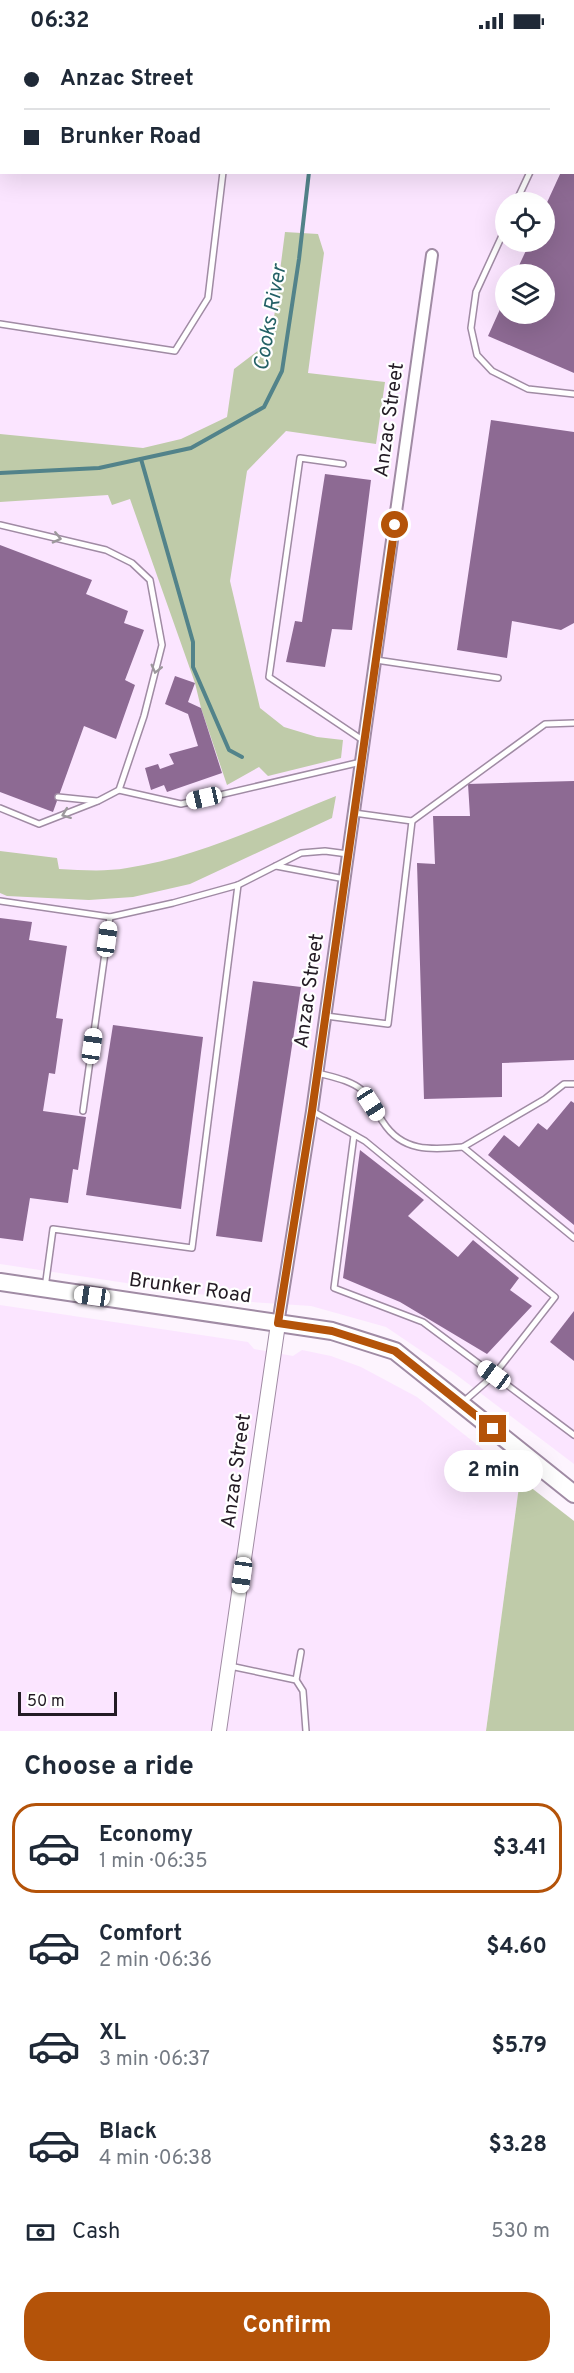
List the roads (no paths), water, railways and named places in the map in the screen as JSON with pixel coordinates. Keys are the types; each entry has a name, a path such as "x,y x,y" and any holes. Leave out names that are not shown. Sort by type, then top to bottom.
{"main road":[{"name":"Brunker Road","path":"0,1282 332,1331 395,1351 574,1494"}],"street":[{"name":"Anzac Street","path":"219,1731 278,1323 318,1073 432,255"}],"lane":[{"path":"0,324 175,351 208,298 223,174"},
{"path":"521,192 529,174"},
{"path":"495,250 476,292 471,328 477,355 492,371 528,389 574,394"},
{"path":"343,464 300,458 269,677 365,742"},
{"path":"0,525 106,550 132,563 150,580 162,645 144,716 119,790"},
{"path":"376,660 498,678"},
{"path":"354,813 412,820 545,724 574,723"},
{"path":"0,808 39,824 98,801 119,790 182,804 362,761"},
{"path":"58,797 98,801"},
{"path":"326,1016 388,1024 412,820"},
{"path":"0,901 110,917 238,885 301,853 325,851 348,854"},
{"path":"276,866 345,879"},
{"path":"45,1289 53,1229 192,1248 238,885"},
{"path":"83,1111 110,917"},
{"path":"318,1073 346,1081 362,1090 388,1131 402,1143 419,1147 463,1147 545,1099 564,1084 574,1084"},
{"path":"312,1111 365,1141 555,1297 494,1375 462,1404"},
{"path":"354,1135 334,1288 423,1322 574,1435"},
{"path":"463,1147 574,1238"},
{"path":"296,1680 301,1652"},
{"path":"228,1666 296,1680 303,1691 306,1731"}],"waterway":[{"name":"Cooks River","path":"0,473 99,468 191,448 264,407 282,371 309,174"},
{"path":"141,459 193,642 193,667 229,750 242,757"}]}
